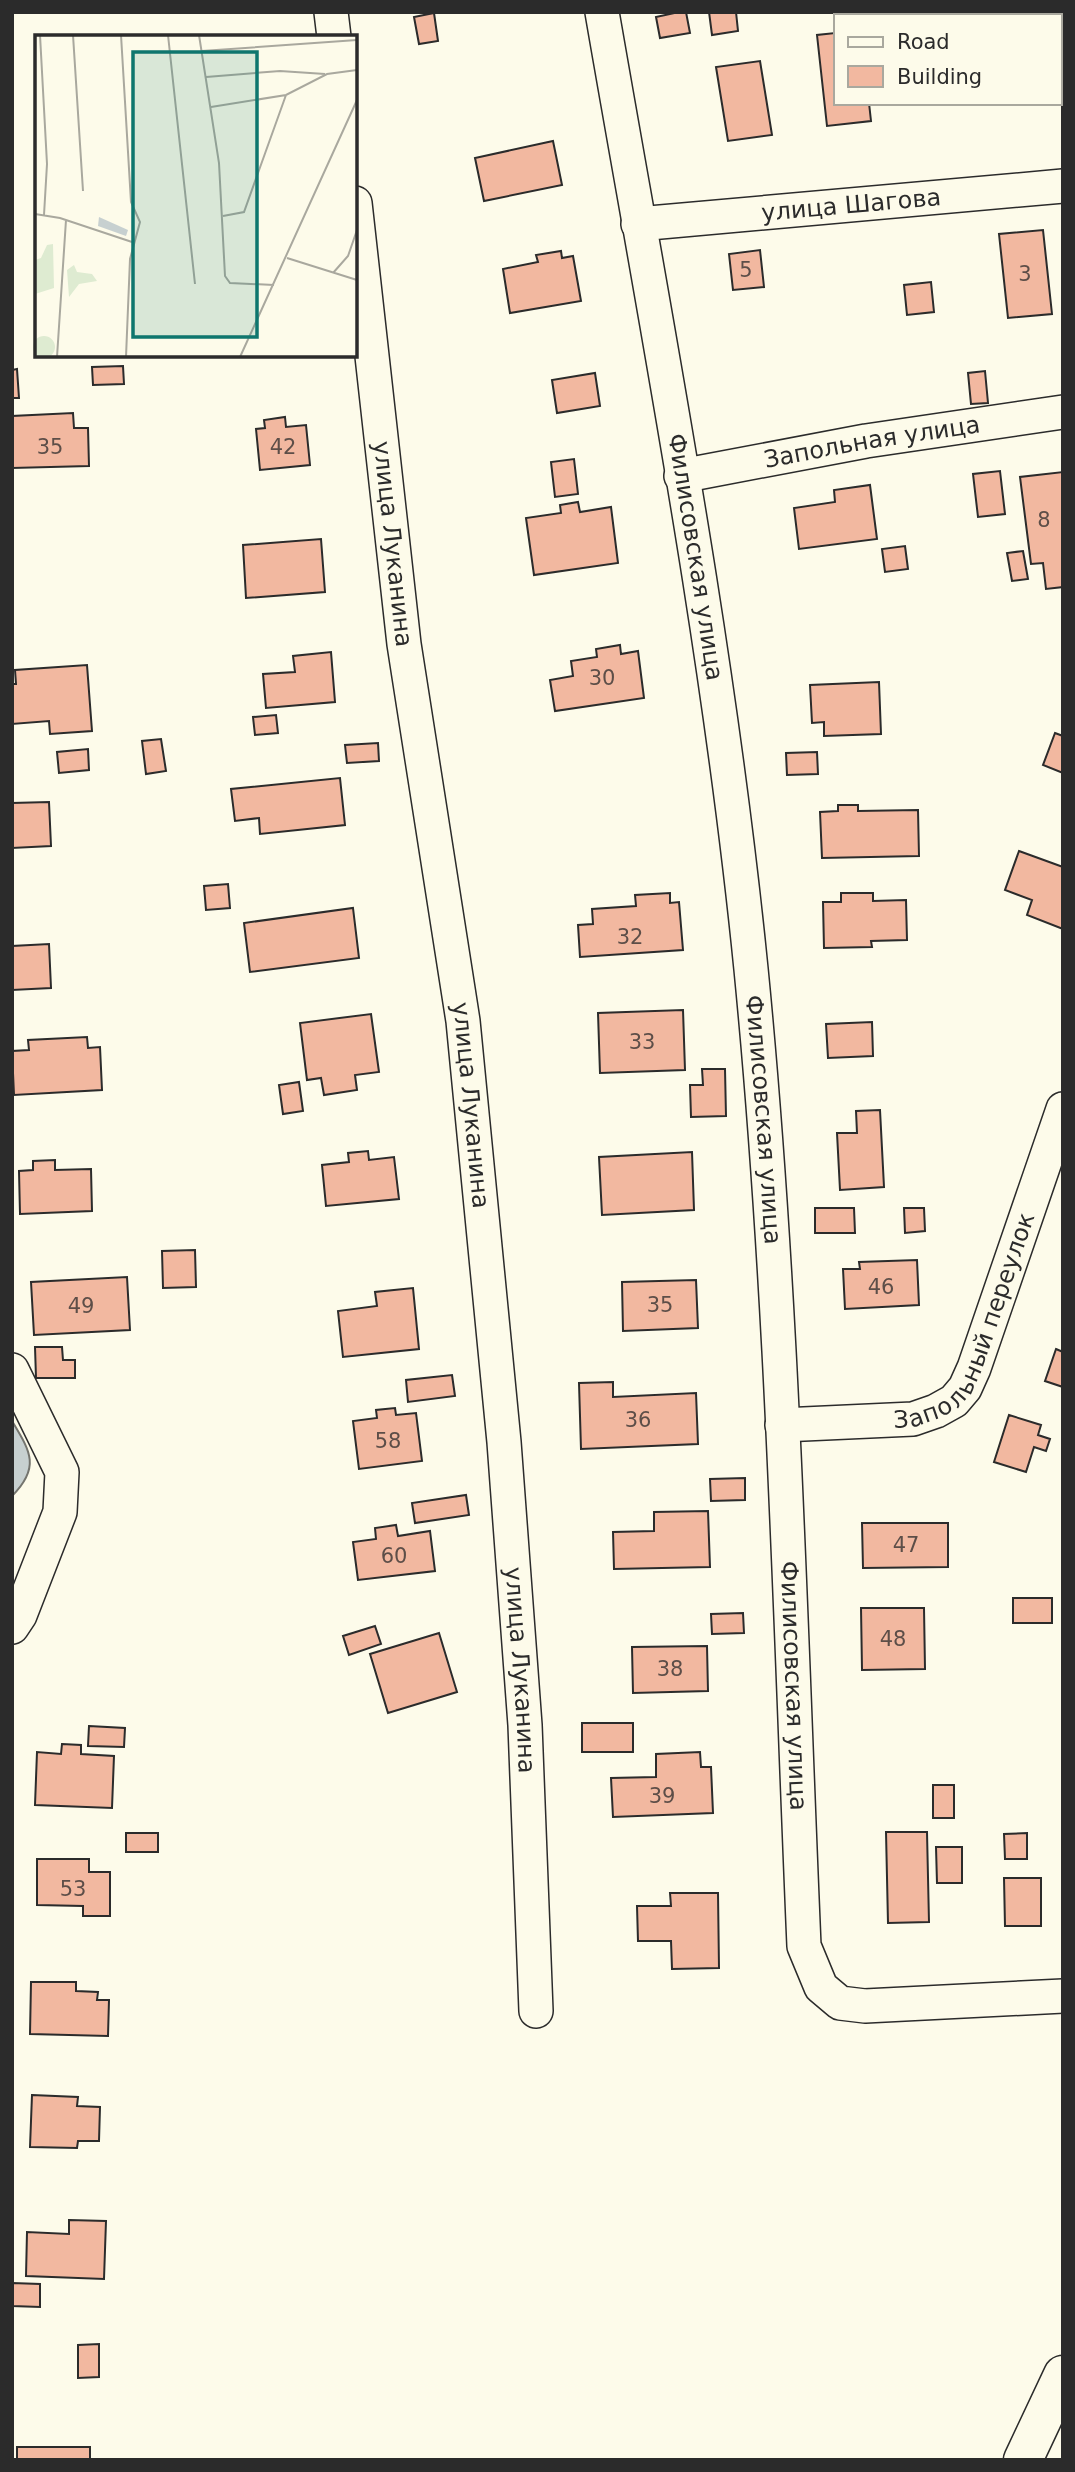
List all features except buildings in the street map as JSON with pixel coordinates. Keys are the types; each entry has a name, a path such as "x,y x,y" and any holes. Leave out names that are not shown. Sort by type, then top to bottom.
{"street":[{"path":"331,12 334,35"},
{"name":"Филисовская улица","path":"602,12 722,729 751,965 769,1164 804,1946 821,1987 840,2003 865,2006 1063,1996"},
{"name":"улица Шагова","path":"638,224 1063,186"},
{"name":"улица Луканина","path":"357,221 404,644 465,1049 506,1469 525,1725 536,2011"},
{"name":"Запольная улица","path":"681,476 866,441 1063,412"},
{"name":"Запольный переулок","path":"782,1425 913,1419 954,1401 965,1388 974,1368 1063,1109"},
{"path":"12,1370 62,1472 60,1512 20,1615 12,1626"},
{"path":"1027,2451 1063,2375"}],"shaded area":[{"path":"12,1421 24,1441 30,1459 27,1476 12,1496"}]}
